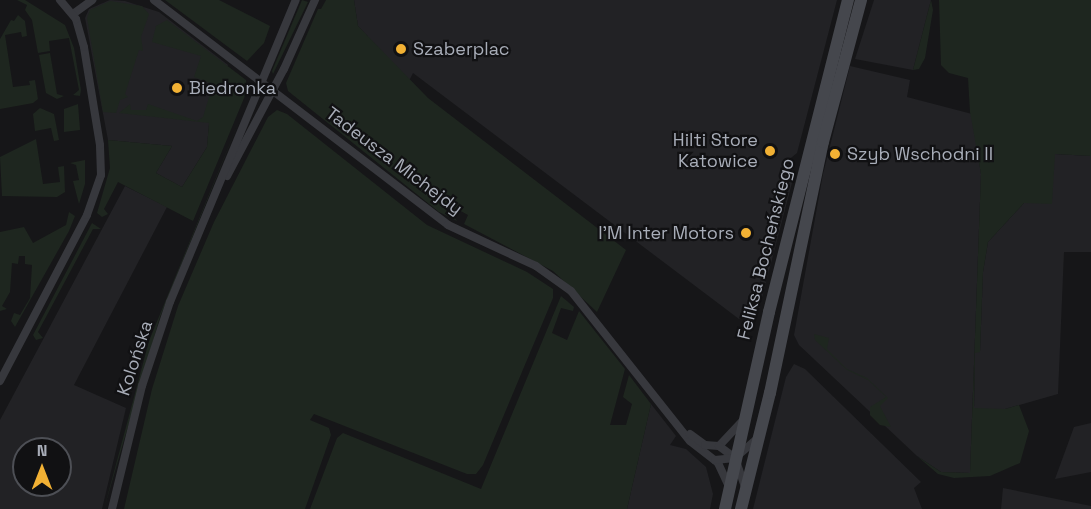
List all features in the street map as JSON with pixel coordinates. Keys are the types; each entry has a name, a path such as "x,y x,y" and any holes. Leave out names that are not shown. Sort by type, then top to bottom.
{"main road":[{"name":"Feliksa Bocheńskiego","path":"725,509 744,418 848,0"},
{"name":"Feliksa Bocheńskiego","path":"741,509 760,437 818,164 861,0"}],"street":[{"path":"73,14 92,0"},
{"name":"Tadeusza Michejdy","path":"154,0 448,225 536,266 571,291 696,447 715,460 729,488"},
{"name":"Kolońska","path":"112,509 142,386 203,222 296,0"},
{"name":"Kolońska","path":"203,222 273,91 315,0"},
{"path":"0,381 99,186 100,145 84,47 73,14 64,1"},
{"path":"718,446 734,434 744,418"},
{"name":"Tadeusza Michejdy","path":"681,426 705,445 718,446 735,458"},
{"path":"715,460 735,458 760,437"},
{"path":"735,458 745,490"}],"shaded area":[{"path":"17,0 25,0 65,25 74,48 80,96 73,95 79,90 69,38 49,41 50,51 38,53 32,20 25,10 27,5"},
{"path":"110,0 125,1 159,12 228,65 209,124 207,147 182,187 156,173 172,146 108,140 85,18 89,9"},
{"path":"165,0 219,0 270,26 264,43 247,61"},
{"path":"302,0 308,2 273,74 272,71"},
{"path":"326,0 354,0 358,26 428,98 626,250 597,312 553,271 464,224 468,215 457,209 453,215 457,221 439,212 288,91 286,83 318,9 321,9"},
{"path":"354,0 837,0 797,153 782,165 784,169 793,169 793,179 758,313 739,319 413,73 409,81 358,26"},
{"path":"874,0 931,0 913,70 855,59"},
{"path":"931,0 933,10 925,58 919,69 913,70"},
{"path":"939,0 1091,0 1091,156 1055,154 1052,204 1024,203 988,242 983,272 980,352 975,353 974,408 1005,409 1019,405 1029,431 1020,463 990,476 954,478 938,474 917,456 941,472 970,473 981,174 970,112 968,78 949,73 941,65"},
{"path":"110,1 142,6 149,14 141,37 143,51 139,50 125,94 128,97 120,100 116,113 103,112 87,18 90,10"},
{"path":"18,15 25,21 27,36 22,37 21,32 5,35 13,87 30,85 29,81 35,80 38,99 33,103 0,109 0,39 11,20 14,21"},
{"path":"167,20 246,80 247,91 193,221 118,182 104,209 108,214 102,217 97,213 110,168 108,140 172,146 156,173 182,187 207,147 209,123 119,113 130,104 131,110 146,110 148,104 197,121 203,117 213,84 194,77 201,56 152,42 156,26"},
{"path":"50,53 57,94 64,96 57,99 46,93 39,55"},
{"path":"850,66 910,80 907,97 972,114 981,174 970,473 941,472 917,456 799,345 794,335 823,174"},
{"path":"78,104 80,130 64,132 64,109"},
{"path":"246,104 160,317 104,509 149,341"},
{"path":"40,108 54,114 59,140 54,141 51,128 35,131 33,114"},
{"path":"277,110 287,114 427,225 527,272 553,289 553,298 483,465 476,474 467,474 314,414 310,420 329,428 331,435 305,509 124,509 152,389 178,306 214,222 268,117"},
{"path":"36,139 43,184 60,182 58,167 64,166 65,192 57,197 2,196 0,157"},
{"path":"1054,154 1091,156 1091,252 1064,252 1058,394 1005,409 974,409 975,352 980,352 983,272 988,242 1024,203"},
{"path":"85,160 85,184 79,204 73,181 79,180 76,165 70,163"},
{"path":"125,186 167,207 74,385 126,408 102,509 0,509 0,420"},
{"path":"69,212 75,216 69,231 15,327 11,321 14,313 20,315 30,298 32,265 25,264 25,256 19,256 18,264 12,263 10,292 2,306 7,309 0,311 0,232 24,227 33,243 66,225"},
{"path":"92,223 101,229 93,229 38,332 43,338 36,340 33,335"},
{"path":"561,296 574,307 573,311 561,308 552,333 567,340 579,311 625,369 610,425 626,425 632,404 623,397 629,375 651,404 627,509 310,509 337,438 343,433 481,489"},
{"path":"814,334 829,338 827,349 847,369 867,378 888,398 880,406 891,427 880,425 870,415 870,407 886,397 868,380 847,370 815,340"},
{"path":"794,364 805,369 921,482 914,488 922,509 753,509 786,377"},
{"path":"651,404 676,436 670,445 686,449 706,467 713,494 710,509 627,509"},
{"path":"1091,423 1091,472 1055,479 1074,427"},
{"path":"1003,488 1091,506 1091,509 1001,509"}],"place":[{"name":"Szaberplac","path":"401,49"},
{"name":"Biedronka","path":"177,88"},
{"name":"Hilti Store Katowice","path":"770,151"},
{"name":"Szyb Wschodni II","path":"835,154"},
{"name":"I'M Inter Motors","path":"746,233"}]}
